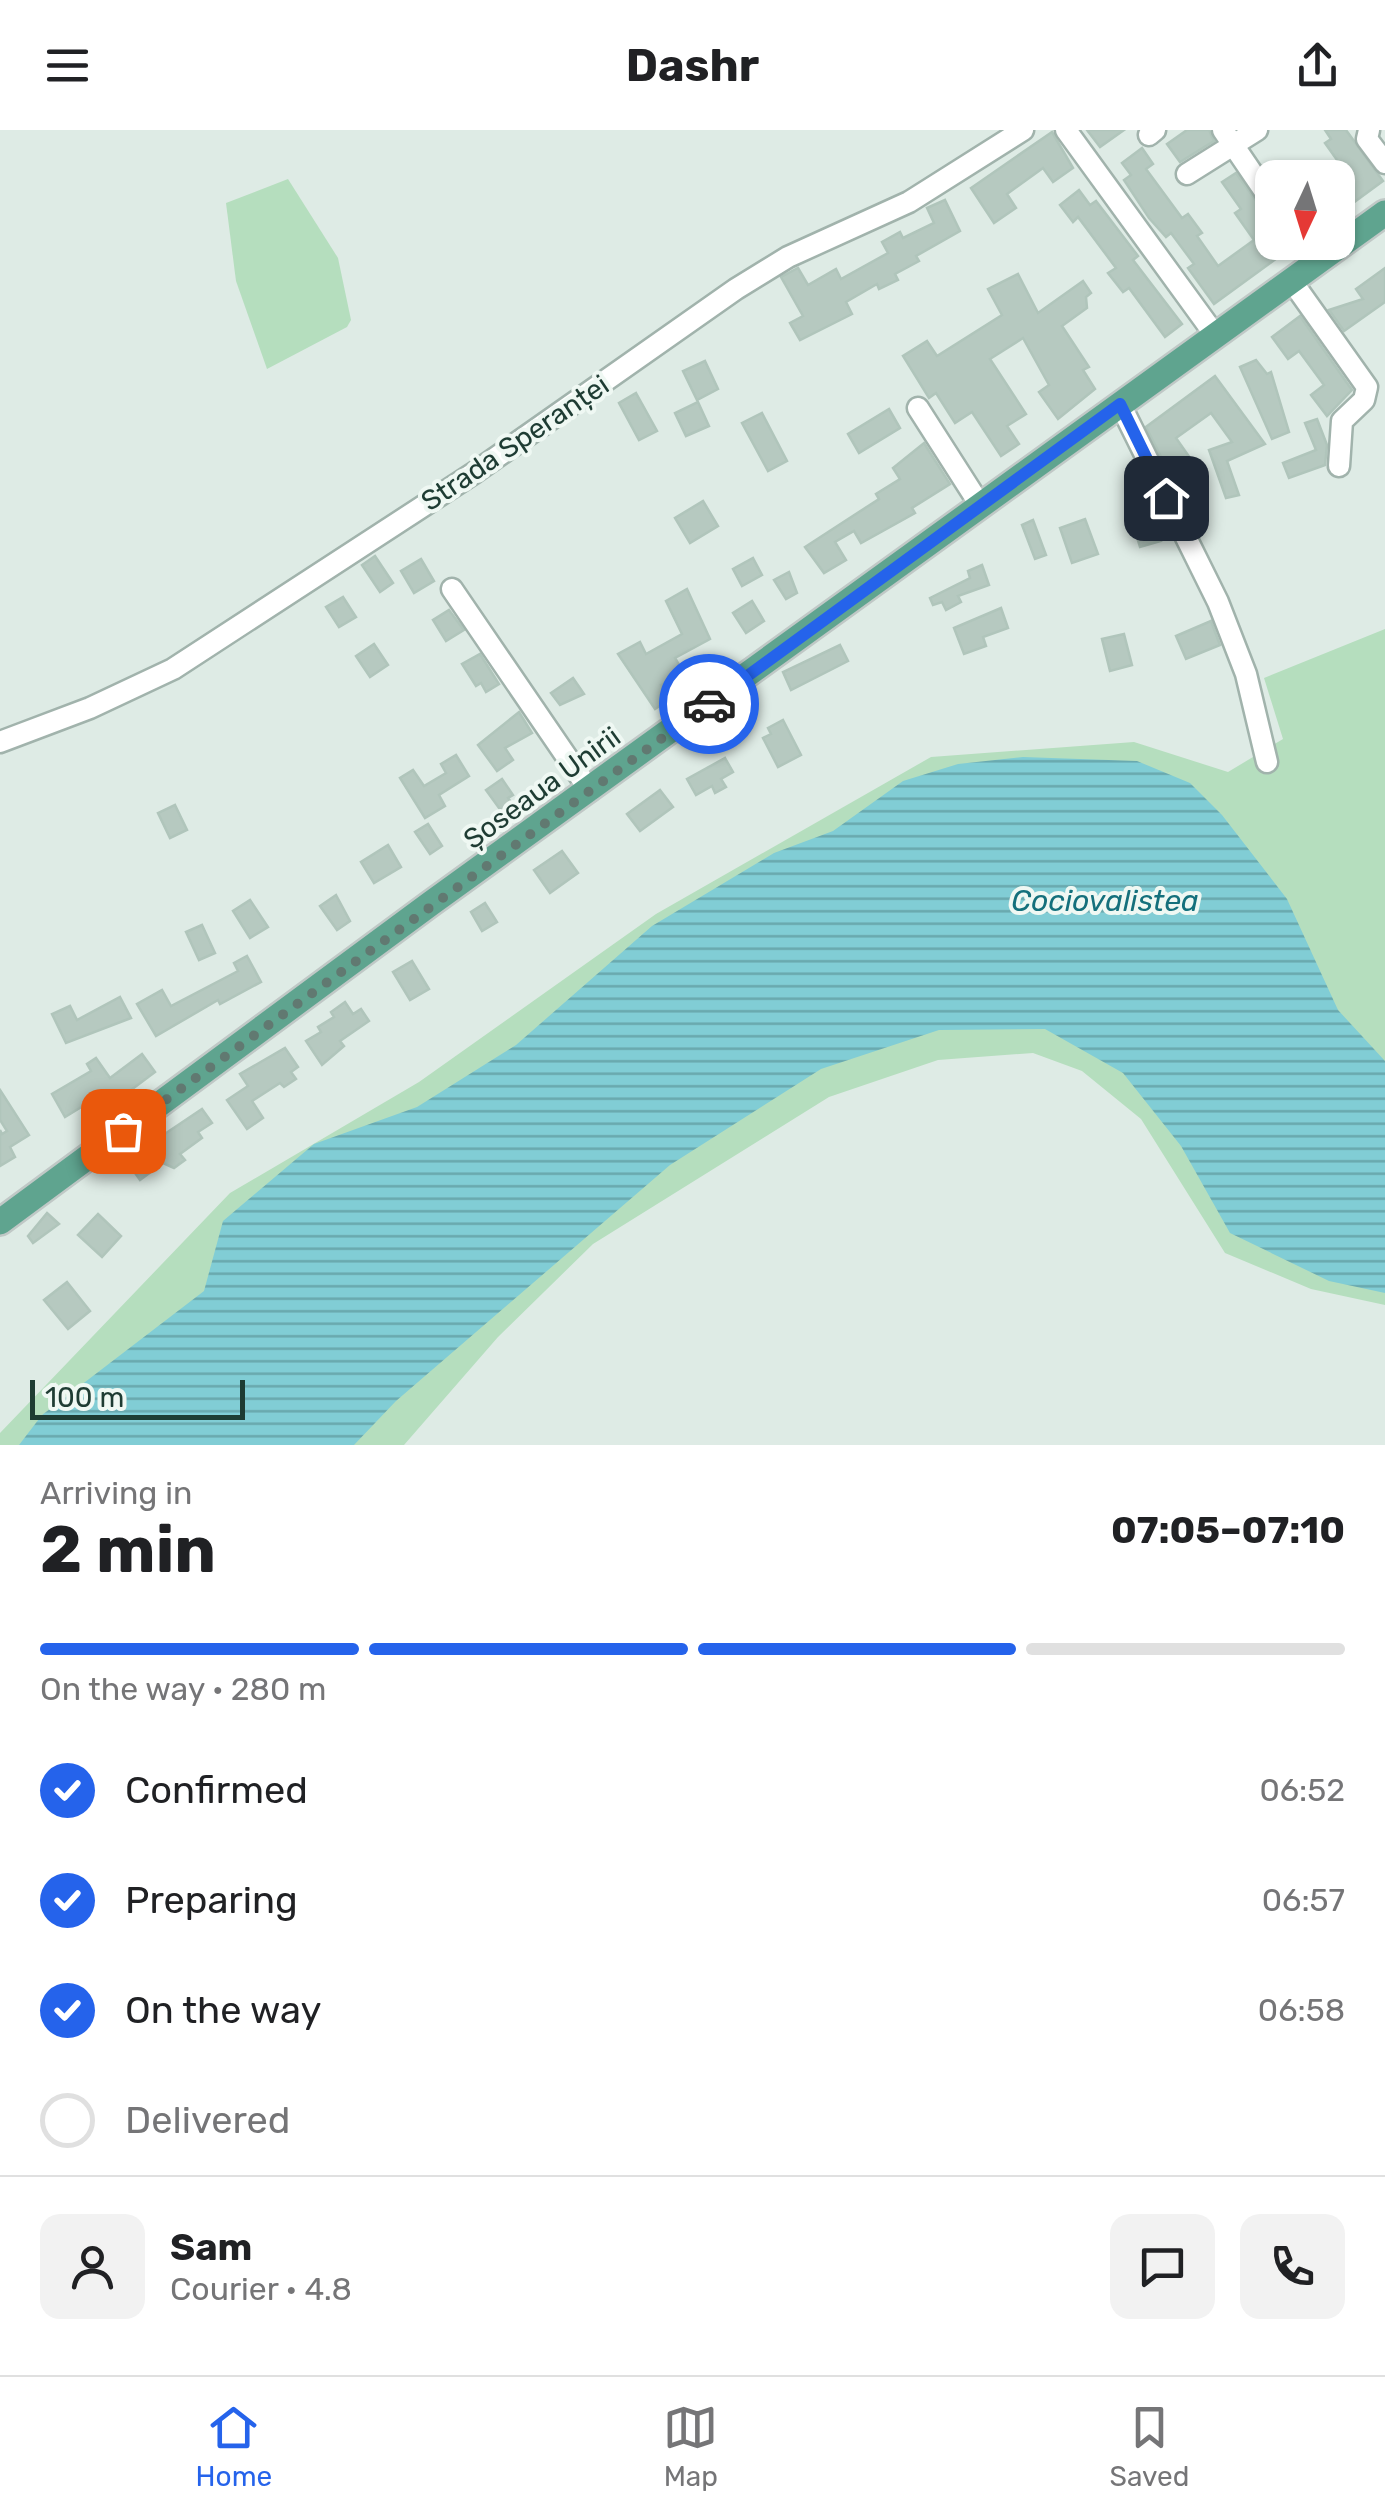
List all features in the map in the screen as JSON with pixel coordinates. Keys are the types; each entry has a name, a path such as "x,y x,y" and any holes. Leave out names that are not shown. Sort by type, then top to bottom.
{"main road":[{"name":"Șoseaua Unirii","path":"1355,227 1385,212"},
{"name":"Șoseaua Unirii","path":"0,1222 1291,280 1302,260"}],"street":[{"name":"Strada Speranței","path":"0,742 90,708 173,670 474,473 736,289 788,257 909,202 1024,130"},
{"path":"1066,130 1215,336"},
{"path":"1187,174 1228,137 1257,130"},
{"path":"1369,130 1368,139 1385,163"},
{"path":"1228,137 1255,177"},
{"path":"1291,280 1367,388 1364,400 1342,421 1339,466"},
{"path":"1120,404 1218,602 1246,674 1267,762"},
{"path":"918,408 980,505"},
{"path":"452,589 590,791"}],"green space":[{"path":"288,179 338,258 351,320 347,327 267,369 236,281 226,203"},
{"name":"Cociovalistea","path":"1385,629 1385,1305 1311,1289 1225,1253 1141,1119 1082,1071 1033,1053 938,1060 829,1097 593,1244 498,1337 404,1445 0,1445 0,1433 230,1193 419,1082 656,914 931,757 1134,742 1228,772 1283,739 1264,678"}],"water":[{"name":"Cociovalistea","path":"1023,757 1137,761 1190,783 1222,815 1287,899 1338,1010 1385,1061 1385,1293 1329,1281 1230,1233 1181,1146 1123,1073 1045,1029 939,1030 821,1069 670,1165 396,1401 354,1445 19,1445 42,1415 204,1291 223,1221 314,1144 417,1107 516,1045 652,926 774,853 833,831 903,781 958,764"}],"building":[{"path":"1087,130 1124,130 1100,147"},
{"path":"1187,130 1209,130 1214,141 1180,162 1167,144"},
{"path":"1325,130 1346,130 1383,181 1355,202 1355,160 1337,160 1325,143 1331,139"},
{"path":"1052,132 1073,168 1053,182 1043,168 1007,194 1016,208 994,223 971,188"},
{"path":"1142,148 1153,164 1146,169 1182,218 1188,214 1202,233 1197,236 1218,266 1254,240 1235,213 1241,209 1222,182 1236,173 1255,199 1255,260 1274,260 1214,304 1188,268 1194,264 1171,233 1166,237 1149,218 1124,180 1131,175 1122,163"},
{"path":"1079,190 1090,205 1096,201 1138,256 1133,260 1182,324 1165,337 1129,288 1123,292 1108,273 1116,268 1078,217 1073,222 1060,205"},
{"path":"945,200 960,231 916,256 919,261 895,274 898,280 879,289 877,284 846,302 852,314 800,340 790,323 803,316 781,277 798,268 808,285 836,269 841,279 888,253 882,242 900,232 903,238 934,223 927,208"},
{"path":"1385,268 1385,302 1344,331 1329,310 1363,299 1356,289"},
{"path":"1018,274 1038,313 1083,281 1091,293 1086,297 1087,308 1062,326 1089,367 1083,370 1095,389 1058,419 1039,392 1049,385 1023,338 990,359 1026,414 1007,426 1019,444 1001,456 972,412 955,423 936,393 929,398 903,356 927,341 937,356 1002,315 988,289"},
{"path":"1300,316 1352,390 1327,416 1311,395 1324,385 1299,351 1288,359 1272,337"},
{"path":"1256,360 1267,374 1271,372 1289,432 1272,439 1240,367"},
{"path":"705,361 718,389 697,400 683,371"},
{"path":"1215,376 1265,444 1227,461 1239,495 1226,498 1209,450 1232,442 1211,413 1176,438 1197,468 1190,473 1207,496 1188,510 1146,427"},
{"path":"636,393 657,431 639,440 619,403"},
{"path":"698,402 709,426 686,436 675,413"},
{"path":"889,409 900,428 859,453 848,434"},
{"path":"762,413 787,461 768,471 742,423"},
{"path":"1317,419 1327,445 1325,465 1289,478 1283,463 1316,450 1305,423"},
{"path":"924,443 950,484 912,508 915,513 861,543 854,531 835,542 846,560 824,573 805,547 879,499 876,494 900,479 893,468"},
{"path":"703,501 718,526 690,543 675,518"},
{"path":"1085,519 1098,554 1072,563 1060,528"},
{"path":"1033,520 1046,555 1035,559 1022,525"},
{"path":"1155,521 1161,541 1140,547 1134,527"},
{"path":"375,556 393,583 380,592 362,565"},
{"path":"753,558 762,575 742,586 733,569"},
{"path":"421,559 434,581 414,593 401,571"},
{"path":"982,565 989,585 958,596 961,602 946,610 942,602 933,605 930,598 970,578 968,571"},
{"path":"789,572 797,593 786,599 774,580"},
{"path":"687,589 710,639 675,658 684,673 661,685 670,699 655,709 618,654 640,642 646,654 682,634 666,601"},
{"path":"343,597 356,617 339,627 326,607"},
{"path":"752,601 764,621 746,633 733,613"},
{"path":"1001,608 1008,628 983,637 986,646 964,654 954,628"},
{"path":"449,610 464,630 446,641 433,620"},
{"path":"1211,621 1220,645 1186,659 1176,636"},
{"path":"1124,634 1132,665 1110,671 1102,639"},
{"path":"374,644 388,665 370,677 356,656"},
{"path":"840,645 848,661 791,690 783,672"},
{"path":"480,654 499,684 486,692 481,683 476,686 462,664"},
{"path":"573,678 584,694 560,705 551,693"},
{"path":"519,712 532,733 505,748 513,760 497,771 478,745"},
{"path":"783,720 801,755 778,767 763,738 771,734 768,728"},
{"path":"456,755 469,776 439,795 445,806 425,818 400,778 413,770 424,786 446,773 441,764"},
{"path":"725,758 733,772 721,779 726,787 715,793 712,786 696,795 687,779"},
{"path":"502,779 513,795 508,798 513,805 502,812 486,790"},
{"path":"660,790 673,807 640,831 627,814"},
{"path":"175,805 187,830 170,838 158,813"},
{"path":"428,824 442,846 430,854 415,832"},
{"path":"388,845 401,867 374,883 361,862"},
{"path":"562,851 578,873 550,893 534,870"},
{"path":"336,895 350,921 337,930 320,906"},
{"path":"250,900 268,927 250,938 233,911"},
{"path":"485,903 497,922 482,931 471,912"},
{"path":"202,925 215,953 199,960 186,932"},
{"path":"247,956 261,982 220,1004 218,1000 156,1036 137,1004 162,990 171,1006 238,971 234,963"},
{"path":"412,961 429,989 410,1000 393,972"},
{"path":"120,997 131,1018 66,1043 52,1014 70,1006 77,1020"},
{"path":"345,1002 353,1014 361,1009 369,1021 340,1041 344,1046 322,1065 306,1041 321,1032 318,1027 334,1017 331,1012"},
{"path":"285,1048 298,1067 291,1072 296,1079 284,1087 280,1083 252,1101 263,1118 247,1129 227,1100 248,1086 240,1074"},
{"path":"142,1054 155,1072 123,1096 127,1101 108,1115 96,1098 65,1117 52,1094 91,1071 87,1064 96,1058 110,1078"},
{"path":"0,1090 29,1135 10,1147 15,1157 0,1166 0,1130 2,1134 7,1131 0,1120"},
{"path":"202,1109 212,1123 198,1132 202,1138 180,1154 185,1160 174,1168 163,1163 140,1180 126,1160"},
{"path":"47,1213 59,1224 33,1243 28,1236"},
{"path":"98,1214 121,1236 102,1257 78,1235"},
{"path":"67,1282 90,1311 68,1329 44,1300"}],"way so far":[{"path":"123,1131 709,704"}],"route":[{"path":"709,704 1120,404 1166,498"}]}
